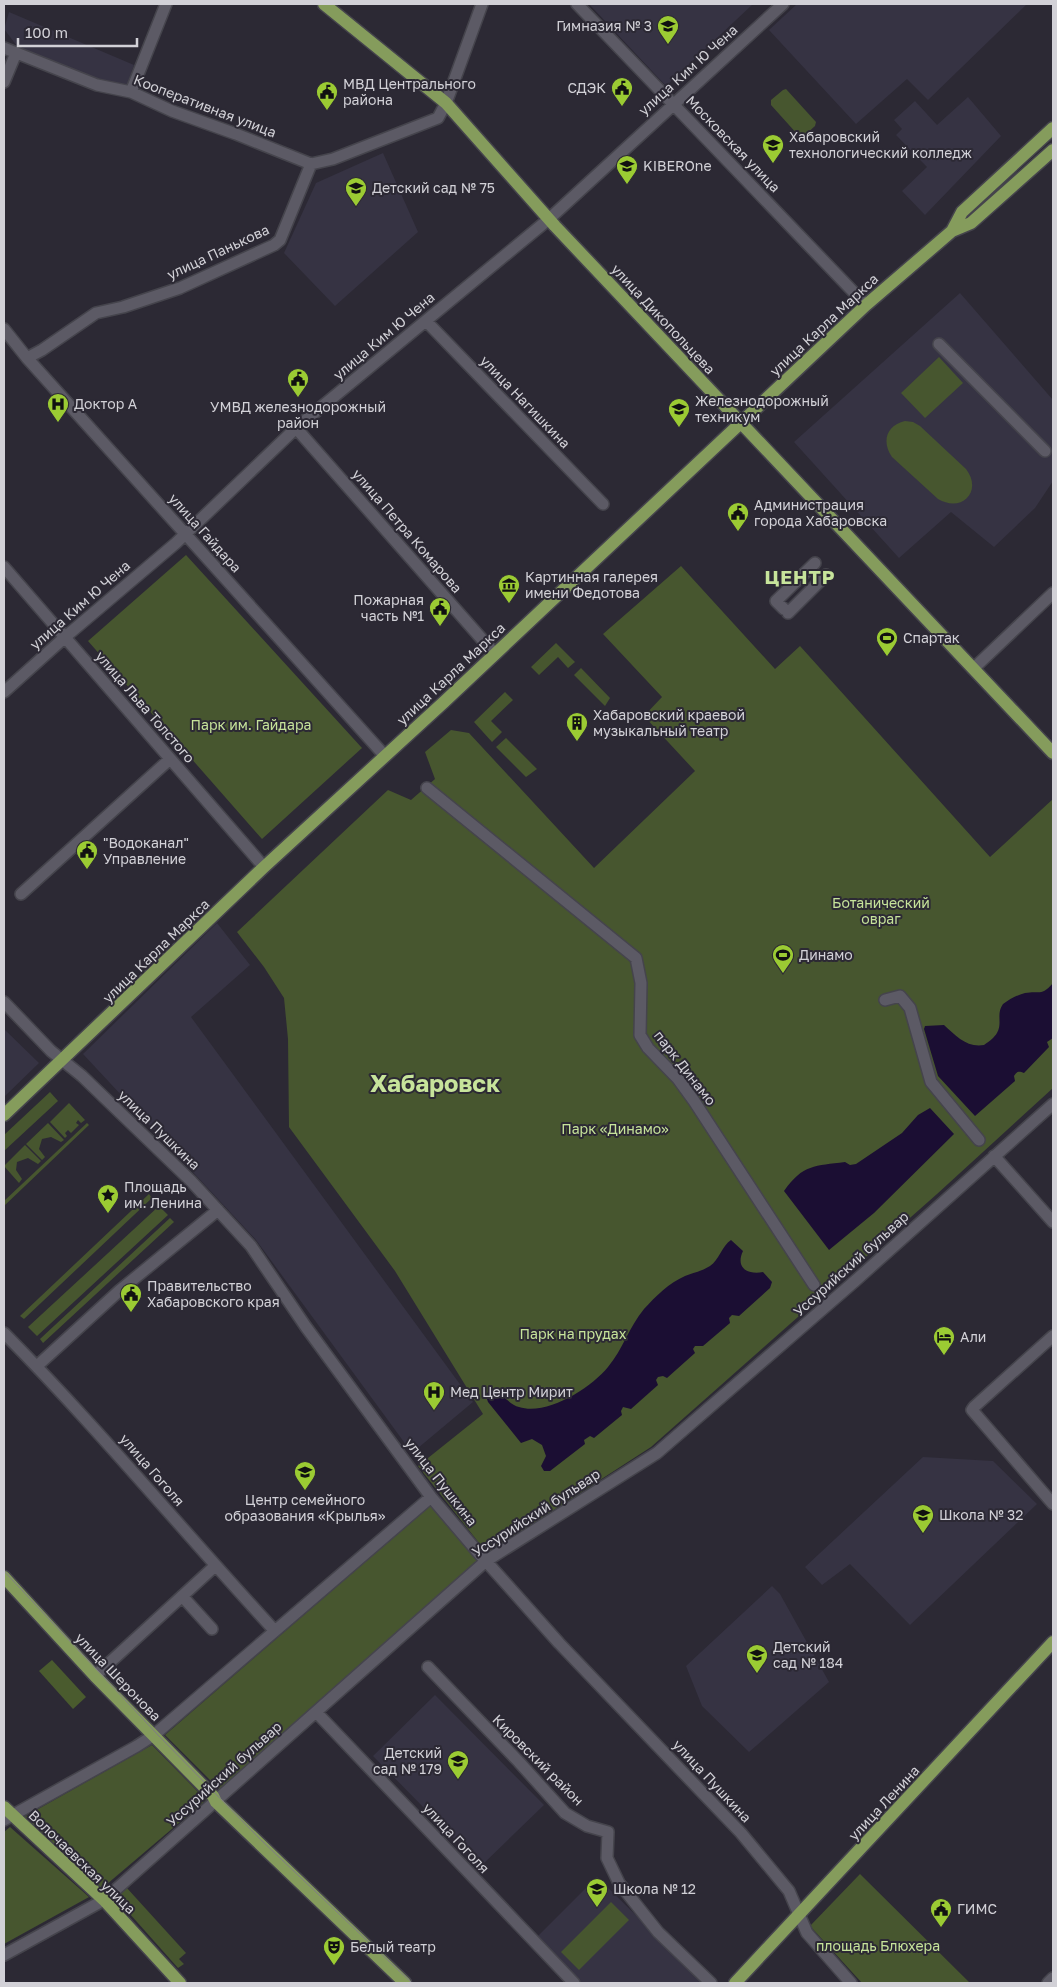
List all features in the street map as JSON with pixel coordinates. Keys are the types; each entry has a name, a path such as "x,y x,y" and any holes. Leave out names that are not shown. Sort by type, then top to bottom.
{"main road":[{"name":"улица Дикопольцева","path":"324,4 446,103 549,219 1053,753"},
{"name":"улица Карла Маркса","path":"952,231 962,212 1051,129"},
{"name":"улица Карла Маркса","path":"4,1115 264,867 495,654 866,305 952,231 971,223 1053,150"},
{"name":"улица Шеронова","path":"4,1577 94,1676 216,1799 405,1983"},
{"name":"улица Ленина","path":"735,1983 1053,1642"},
{"name":"улица Шеронова","path":"216,1799 415,1983"},
{"name":"Волочаевская улица","path":"6,1814 104,1900 180,1983"}],"street":[{"path":"131,92 166,4"},
{"path":"311,164 333,159 438,118 446,103 482,4"},
{"name":"Московская улица","path":"577,4 866,305"},
{"name":"улица Ким Ю Чена","path":"4,692 185,534 296,428 549,219 783,4"},
{"name":"Кооперативная улица","path":"4,48 96,85 131,92 172,111 311,164"},
{"path":"4,82 16,52"},
{"name":"улица Панькова","path":"28,358 96,313 123,307 180,288 274,245 280,240 311,164"},
{"name":"улица Нагишкина","path":"426,320 603,504"},
{"name":"улица Гайдара","path":"4,329 385,756"},
{"path":"939,344 1045,452"},
{"name":"улица Петра Комарова","path":"296,428 495,654"},
{"path":"815,563 776,601 786,611 826,575"},
{"name":"улица Льва Толстого","path":"4,566 64,638 264,867"},
{"path":"798,579 809,592"},
{"path":"973,669 1053,593"},
{"path":"21,894 170,759"},
{"name":"парк Динамо","path":"426,788 636,958 641,983 640,1035 648,1048 678,1079 694,1101 814,1284"},
{"path":"885,1000 900,996 910,1008 931,1082 979,1140"},
{"name":"улица Пушкина","path":"4,1002 51,1051 82,1076 191,1181 251,1246 306,1327 431,1497 559,1643 741,1833 789,1891 807,1933 851,1983"},
{"name":"Уссурийский бульвар","path":"4,1955 104,1900 486,1561 657,1454 855,1282 1053,1104"},
{"path":"994,1156 1053,1222"},
{"path":"37,1366 119,1291 218,1210"},
{"name":"улица Гоголя","path":"4,1333 137,1474 215,1566 274,1630"},
{"path":"1053,1336 974,1407 973,1412 1053,1504"},
{"path":"6,1814 137,1746 153,1735 431,1497"},
{"path":"94,1676 215,1566"},
{"path":"182,1596 212,1629"},
{"name":"Кировский район","path":"428,1667 565,1813 587,1826 608,1832 607,1858 616,1878 658,1932 711,1983"},
{"name":"улица Гоголя","path":"316,1712 574,1983"},
{"path":"1048,1983 1053,1978"}],"shaded area":[{"name":"Гимназия № 3","path":"589,4 753,4 666,86"},
{"path":"797,4 1027,4 928,100 907,79 856,124 769,30"},
{"path":"9,12 134,65 126,88 100,84 20,50 4,29"},
{"path":"968,97 1001,136 925,215 902,191 927,167 896,135 902,129 894,120 915,101 937,125"},
{"name":"Детский сад № 75","path":"383,153 418,232 335,306 284,253 316,183"},
{"path":"960,293 1053,400 1053,481 1035,508 994,547 951,512 899,558 794,442"},
{"path":"217,923 250,965 191,1017 473,1402 412,1453 256,1240 83,1054"},
{"path":"1053,983 1053,1038 1047,1042 1049,1047 1024,1073 1016,1073 1014,1076 1015,1081 975,1116 938,1076 924,1029 925,1026 944,1025 967,1043 984,1045 997,1034 1000,1009 1003,1004 1022,994 1043,992"},
{"path":"4,1029 39,1063 4,1097"},
{"path":"930,1108 954,1134 874,1213 829,1250 784,1191 797,1176 810,1168 845,1162 850,1165 856,1164 902,1133 918,1115"},
{"path":"731,1240 743,1251 741,1262 744,1269 758,1273 763,1272 772,1282 770,1288 739,1316 732,1315 729,1318 730,1323 703,1346 695,1346 693,1349 695,1353 667,1378 663,1376 658,1377 656,1380 658,1385 631,1409 623,1407 622,1415 594,1438 590,1436 584,1440 585,1444 550,1471 544,1471 541,1466 546,1456 542,1445 532,1439 521,1443 488,1402 486,1396 489,1390 495,1389 513,1404 530,1409 555,1404 580,1391 608,1367 639,1316 653,1299 679,1279 710,1266"},
{"name":"Школа № 32","path":"923,1457 993,1461 1037,1504 910,1625 850,1564 822,1585 805,1567"},
{"name":"Детский сад № 184","path":"772,1586 780,1594 829,1682 749,1752 702,1706 686,1666"},
{"name":"Детский сад № 179","path":"435,1695 544,1805 481,1866 373,1756"},
{"name":"Школа № 12","path":"597,1877 705,1983 578,1983 534,1940"}],"green space":[{"path":"786,89 816,122 815,126 804,136 798,135 771,105 771,100"},
{"path":"939,357 963,383 925,418 901,393"},
{"path":"905,421 913,422 920,426 966,469 971,477 972,485 971,492 967,498 955,503 947,503 938,499 892,457 887,445 888,434 894,426"},
{"name":"Парк им. Гайдара","path":"186,555 362,748 262,839 88,641"},
{"name":"Парк «Динамо»","path":"681,566 775,669 800,646 990,857 1053,799 1053,1088 937,1194 651,1447 487,1553 418,1466 483,1414 395,1271 289,1127 288,1039 284,998 264,967 237,932 388,790 411,800 435,779 425,752 451,730 469,733 594,868 695,771 644,716 662,697 603,634"},
{"path":"556,643 575,662 568,668 558,657 539,675 531,667"},
{"path":"581,668 610,698 605,706 574,675"},
{"path":"505,692 513,700 491,721 502,732 492,742 474,722"},
{"path":"506,738 537,769 526,777 496,747"},
{"path":"50,1092 58,1101 4,1151 4,1135"},
{"path":"69,1103 85,1120 81,1123 78,1120 76,1123 79,1125 71,1133 68,1130 65,1133 67,1136 65,1138 50,1122"},
{"path":"48,1123 64,1140 61,1142 51,1137 42,1139 39,1149 45,1157 42,1160 26,1144"},
{"path":"87,1123 89,1125 4,1206 4,1201"},
{"path":"25,1145 41,1161 38,1164 28,1158 17,1162 16,1170 22,1179 19,1183 4,1166"},
{"path":"149,1194 152,1198 24,1319 20,1316"},
{"path":"159,1206 168,1215 37,1336 28,1327"},
{"path":"170,1218 174,1222 43,1343 40,1339"},
{"path":"431,1505 477,1561 220,1790 165,1735"},
{"path":"52,1660 86,1697 73,1709 39,1671"},
{"path":"152,1745 206,1800 100,1890 24,1817"},
{"path":"10,1827 89,1897 4,1944 4,1832"},
{"name":"площадь Блюхера","path":"860,1874 970,1983 862,1983 810,1926"},
{"path":"126,1887 186,1953 179,1959 184,1964 178,1968 121,1904 120,1892"},
{"path":"611,1902 629,1920 579,1970 561,1952"}],"tram line":[{"path":"4,1571 158,1735 261,1840 412,1983"}],"place":[{"name":"Гимназия № 3","path":"668,45"},
{"name":"СДЭК","path":"622,107"},
{"name":"МВД Центрального района","path":"327,111"},
{"name":"Хабаровский технологический колледж","path":"773,164"},
{"name":"KIBEROne","path":"627,185"},
{"name":"Детский сад № 75","path":"356,207"},
{"name":"УМВД железнодорожный район","path":"298,398"},
{"name":"Доктор А","path":"58,423"},
{"name":"Железнодорожный техникум","path":"679,428"},
{"name":"Администрация города Хабаровска","path":"738,532"},
{"name":"Картинная галерея имени Федотова","path":"509,604"},
{"name":"Пожарная часть №1","path":"440,627"},
{"name":"Спартак","path":"887,657"},
{"name":"Хабаровский краевой музыкальный театр","path":"577,742"},
{"name":"\"Водоканал\" Управление","path":"87,870"},
{"name":"Динамо","path":"783,974"},
{"name":"Площадь им. Ленина","path":"108,1214"},
{"name":"Правительство Хабаровского края","path":"131,1313"},
{"name":"Али","path":"944,1356"},
{"name":"Мед Центр Мирит","path":"434,1411"},
{"name":"Центр семейного образования «Крылья»","path":"305,1491"},
{"name":"Школа № 32","path":"923,1534"},
{"name":"Детский сад № 184","path":"757,1674"},
{"name":"Детский сад № 179","path":"458,1780"},
{"name":"Школа № 12","path":"597,1908"},
{"name":"ГИМС","path":"941,1928"},
{"name":"Белый театр","path":"334,1966"}],"district":[{"name":"ЦЕНТР","path":"800,577"},
{"name":"Хабаровск","path":"435,1084"}],"park label":[{"name":"Ботанический овраг","path":"881,912"},
{"name":"Парк на прудах","path":"573,1334"}]}
